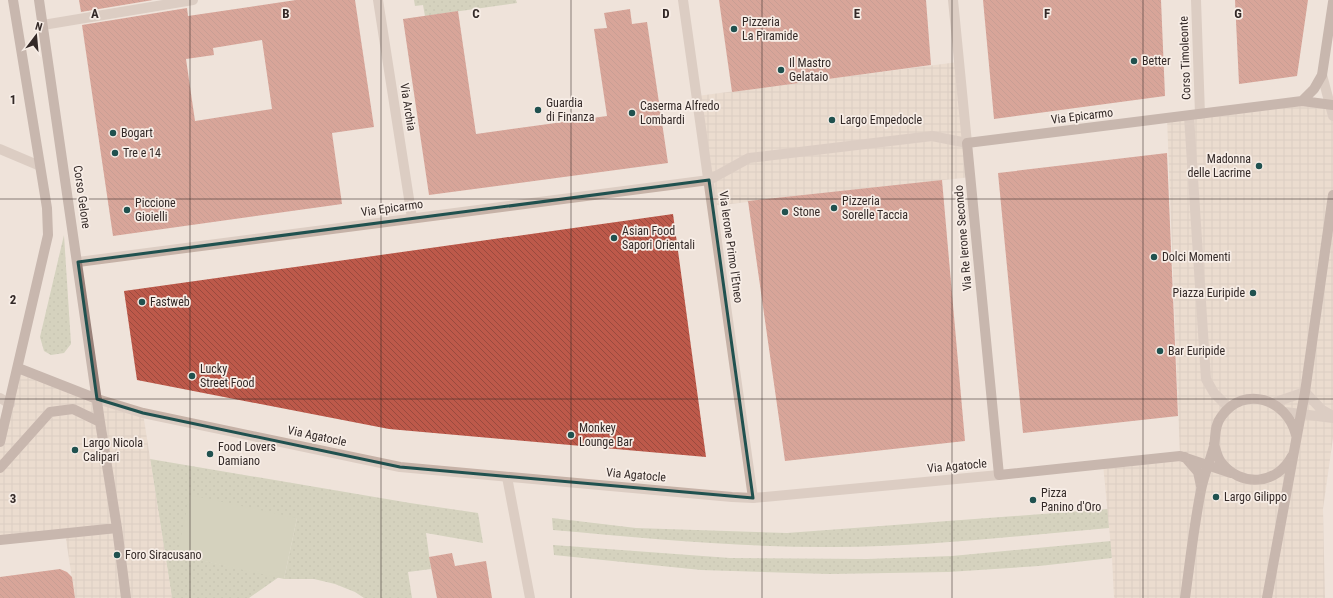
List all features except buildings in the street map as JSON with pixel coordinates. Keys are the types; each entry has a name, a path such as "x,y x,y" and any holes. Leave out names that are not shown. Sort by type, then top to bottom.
{"main road":[{"path":"0,442 48,235 48,219 13,0"},
{"name":"Corso Gelone","path":"39,0 126,598"},
{"path":"1302,101 1314,89 1322,75 1333,2"},
{"name":"Via Epicarmo","path":"967,143 1302,101 1331,104"},
{"name":"Via Re Ierone Secondo","path":"967,143 998,475"},
{"path":"1267,598 1305,392 1333,195"},
{"path":"18,368 97,399"},
{"path":"1185,598 1201,489 1214,444 1215,430 1220,418 1229,408 1243,400 1258,398 1273,403 1286,412 1293,424 1296,437"},
{"path":"0,468 50,412 73,409 100,422"},
{"path":"1214,444 1220,461 1231,473"},
{"path":"1183,457 1231,473 1245,480 1261,480 1276,475 1288,465 1295,451"},
{"path":"1183,457 1198,472 1201,489"},
{"name":"Via Agatocle","path":"998,475 1183,457"},
{"path":"0,540 117,528"}],"street":[{"path":"43,25 193,0"},
{"name":"Via Archia","path":"378,0 412,218"},
{"name":"Via Ierone Primo l'Etneo","path":"683,0 753,498"},
{"name":"Via Re Ierone Secondo","path":"953,0 967,143"},
{"name":"Corso Timoleonte","path":"1196,0 1200,114"},
{"path":"1322,75 1333,116"},
{"path":"1188,116 1206,379 1214,393 1229,408"},
{"path":"709,180 749,158 932,136 967,143"},
{"path":"0,149 40,166"},
{"name":"Via Epicarmo","path":"78,262 709,180"},
{"path":"1273,403 1305,392 1322,410 1333,417"},
{"path":"0,398 10,404"},
{"name":"Via Agatocle","path":"97,399 143,413 400,466 753,498 998,475"},
{"path":"1286,412 1333,417"},
{"path":"507,476 530,598"}],"highlighted area":[{"path":"709,180 753,498 400,467 143,413 97,399 78,262"}],"green space":[{"path":"414,0 516,0 517,3 425,16 423,5 415,6"},
{"path":"64,235 71,344 64,353 51,355 44,351 40,337"},
{"path":"150,459 478,513 483,543 426,533 431,569 408,572 412,598 364,598 355,592 335,584 314,579 284,579 297,518 177,555 279,577 249,598 172,598"},
{"path":"190,495 297,518 284,579 177,555"},
{"path":"1108,509 1109,528 931,544 860,547 790,547 722,544 553,530 552,518 636,528 787,533"},
{"path":"1111,541 1112,558 1039,566 948,572 829,574 701,570 554,555 553,545 730,558 867,559 952,556"}],"shaded area":[{"name":"Largo Empedocle","path":"958,62 971,177 712,206 697,96"},
{"name":"Piazza Euripide","path":"1302,101 1333,105 1333,438 1323,509 1325,598 1114,598 1112,558 1103,464 1180,456 1167,118"},
{"name":"Largo Nicola Calipari","path":"18,368 143,413 172,598 75,598 65,533 0,540 0,442"}],"place":[{"name":"Pizzeria La Piramide","path":"734,29"},
{"name":"Better","path":"1134,61"},
{"name":"Il Mastro Gelataio","path":"781,70"},
{"name":"Guardia di Finanza","path":"538,110"},
{"name":"Caserma Alfredo Lombardi","path":"632,113"},
{"name":"Largo Empedocle","path":"832,120"},
{"name":"Bogart","path":"113,133"},
{"name":"Tre e 14","path":"115,153"},
{"name":"Madonna delle Lacrime","path":"1259,166"},
{"name":"Pizzeria Sorelle Taccia","path":"834,208"},
{"name":"Piccione Gioielli","path":"127,210"},
{"name":"Stone","path":"785,212"},
{"name":"Asian Food Sapori Orientali","path":"614,238"},
{"name":"Dolci Momenti","path":"1154,257"},
{"name":"Piazza Euripide","path":"1253,293"},
{"name":"Fastweb","path":"142,302"},
{"name":"Bar Euripide","path":"1160,351"},
{"name":"Lucky Street Food","path":"192,376"},
{"name":"Monkey Lounge Bar","path":"571,435"},
{"name":"Largo Nicola Calipari","path":"75,450"},
{"name":"Food Lovers Damiano","path":"210,454"},
{"name":"Largo Gilippo","path":"1216,497"},
{"name":"Pizza Panino d'Oro","path":"1033,500"},
{"name":"Foro Siracusano","path":"117,555"}]}
